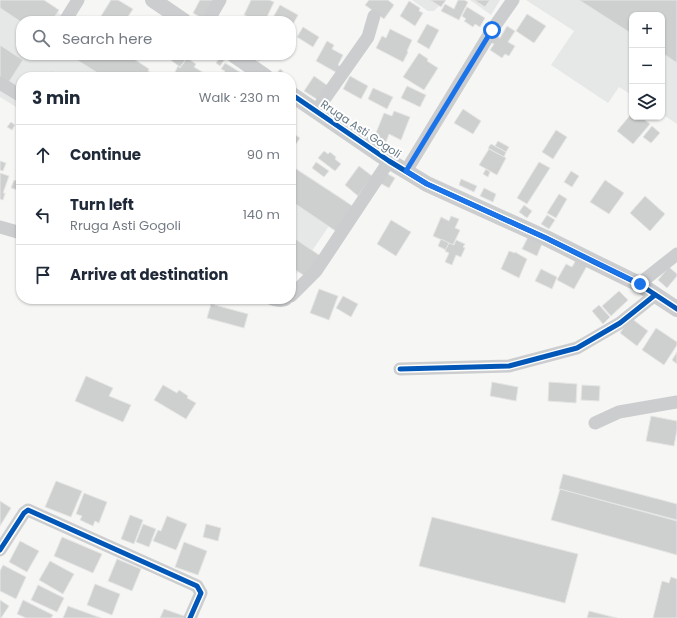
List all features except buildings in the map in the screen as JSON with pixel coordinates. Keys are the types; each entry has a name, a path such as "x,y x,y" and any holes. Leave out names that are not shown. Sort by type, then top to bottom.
{"street":[{"path":"68,16 78,0"},
{"path":"153,0 177,16"},
{"path":"211,16 220,0"},
{"path":"406,171 492,30 513,0"},
{"path":"316,111 368,37 374,16"},
{"path":"241,60 259,72"},
{"path":"0,83 16,93"},
{"name":"Rruga Asti Gogoli","path":"296,97 389,161 427,184 546,238 640,284 677,309"},
{"path":"296,291 316,271 389,161"},
{"path":"0,227 16,232"},
{"path":"640,284 677,254"},
{"path":"400,369 509,366 577,348 620,324 655,295"},
{"path":"595,423 619,412 677,402"},
{"path":"0,550 24,513 28,510 197,586 201,592 190,618"}],"shaded area":[{"path":"0,0 38,0 63,16 16,16 16,60 130,60 148,72 16,72 16,107 0,97"},
{"path":"412,0 445,0 434,11 428,11"},
{"path":"470,0 500,0 491,15"},
{"path":"526,0 677,0 677,124 665,116 665,12 629,12 629,93 619,87 608,103 551,65 574,31"},
{"path":"296,168 346,201 296,274"}],"cycle path":[{"path":"296,97 389,161 427,184 546,238 639,284 677,309"},
{"path":"400,369 509,366 577,348 620,323 655,295"},
{"path":"0,550 24,513 28,510 197,586 201,593 190,618"}],"route":[{"path":"492,30 406,171 427,184 546,238 640,284"}]}
